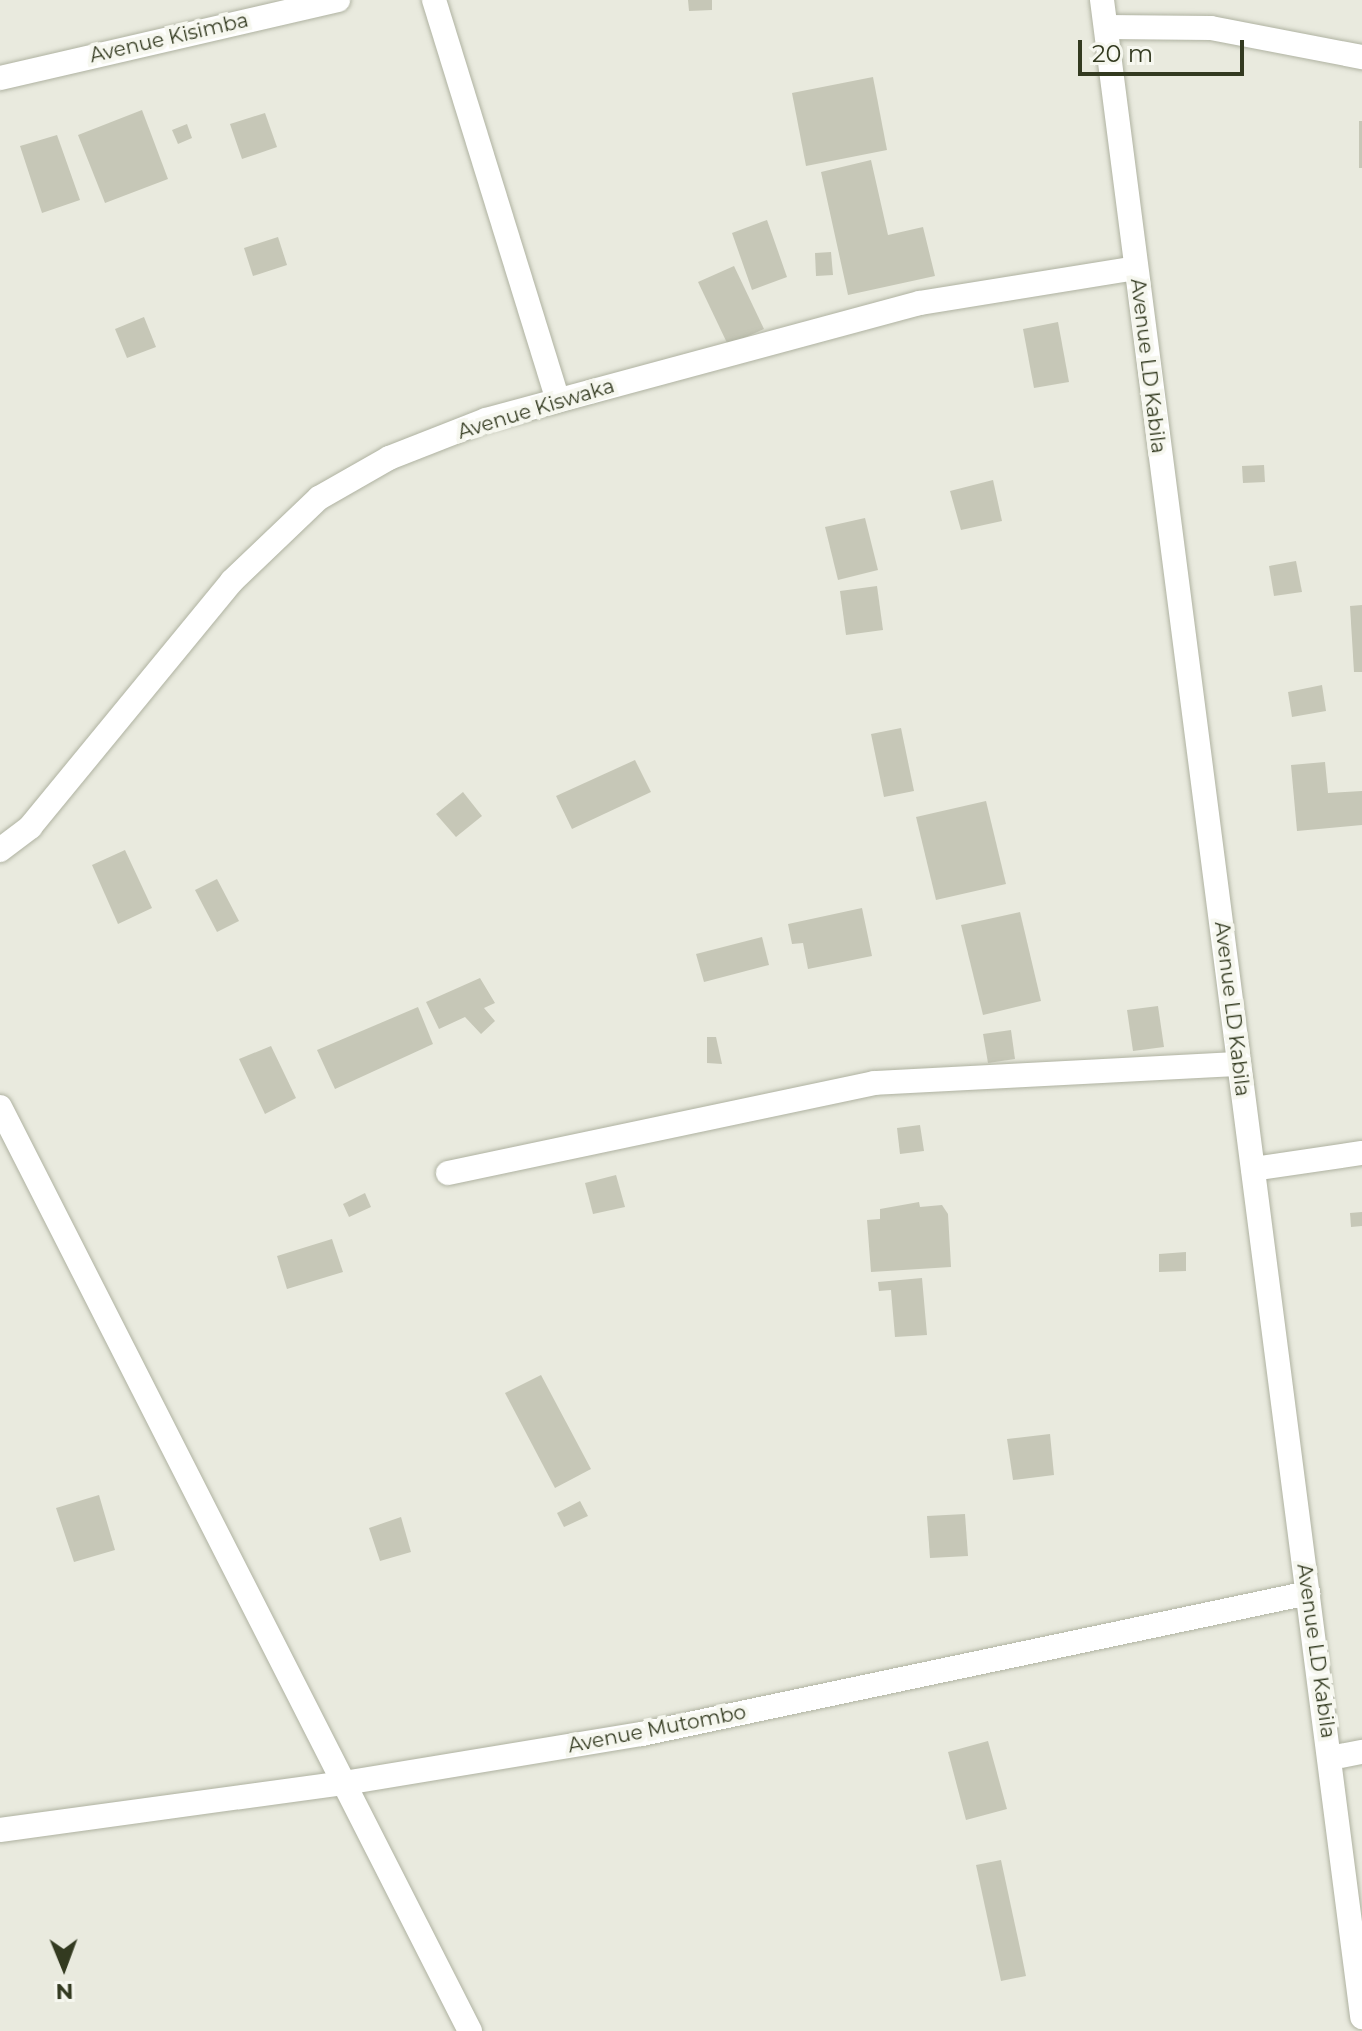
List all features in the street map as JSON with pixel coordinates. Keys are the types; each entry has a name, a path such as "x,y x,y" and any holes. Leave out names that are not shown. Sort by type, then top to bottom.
{"street":[{"name":"Avenue Kisimba","path":"0,78 338,0"},
{"path":"434,0 558,400"},
{"name":"Avenue LD Kabila","path":"1102,0 1362,2017"},
{"path":"1107,27 1211,28 1362,57"},
{"name":"Avenue Kiswaka","path":"0,850 30,827 232,581 319,498 389,458 486,420 920,303 1135,268"},
{"path":"448,1173 874,1083 1239,1064"},
{"path":"0,1107 470,2031"},
{"path":"1253,1169 1362,1153"},
{"name":"Avenue Mutombo","path":"0,1830 345,1783 642,1734 1308,1593"},
{"path":"1330,1758 1362,1752"}],"building":[{"path":"688,0 712,0 712,10 689,11"},
{"path":"873,77 887,150 806,166 792,93"},
{"path":"142,110 168,179 105,203 78,135"},
{"path":"265,113 277,147 242,159 230,124"},
{"path":"1359,121 1362,121 1362,168 1359,168"},
{"path":"187,124 192,138 178,144 172,130"},
{"path":"57,135 80,200 42,213 20,146"},
{"path":"871,160 888,235 923,227 935,276 848,295 821,172"},
{"path":"767,220 787,277 752,290 732,233"},
{"path":"278,237 287,265 253,276 244,248"},
{"path":"831,252 833,275 816,276 815,253"},
{"path":"734,266 764,329 728,345 698,282"},
{"path":"144,317 156,347 127,358 115,329"},
{"path":"1058,322 1069,382 1034,388 1023,329"},
{"path":"1264,465 1265,482 1243,483 1242,466"},
{"path":"993,480 1002,521 961,530 950,491"},
{"path":"865,518 878,570 838,580 825,527"},
{"path":"1296,561 1302,592 1274,596 1269,566"},
{"path":"877,586 883,630 846,635 840,591"},
{"path":"1362,605 1362,672 1354,672 1350,606"},
{"path":"1322,685 1326,711 1292,717 1288,692"},
{"path":"901,728 914,791 884,797 871,734"},
{"path":"635,760 651,792 572,829 556,796"},
{"path":"1325,762 1328,793 1362,791 1362,825 1297,831 1291,765"},
{"path":"463,792 482,816 456,837 436,814"},
{"path":"986,801 1006,884 936,900 916,817"},
{"path":"125,850 152,908 118,924 92,865"},
{"path":"217,879 239,921 217,932 195,890"},
{"path":"862,908 872,956 808,969 803,943 792,944 788,924"},
{"path":"1020,912 1041,1001 983,1015 961,925"},
{"path":"762,937 769,965 704,982 696,954"},
{"path":"480,978 495,1003 484,1008 495,1021 481,1034 465,1017 439,1029 426,1002"},
{"path":"1158,1006 1164,1047 1133,1051 1127,1010"},
{"path":"418,1007 433,1044 335,1089 317,1050"},
{"path":"1011,1030 1015,1059 988,1063 983,1034"},
{"path":"707,1037 716,1037 722,1064 707,1063"},
{"path":"271,1046 296,1098 265,1114 239,1059"},
{"path":"920,1125 924,1151 900,1154 897,1128"},
{"path":"616,1175 625,1207 593,1214 585,1183"},
{"path":"365,1193 371,1207 349,1217 343,1204"},
{"path":"919,1202 920,1207 942,1205 948,1214 951,1267 871,1272 867,1220 880,1219 880,1209"},
{"path":"1362,1212 1362,1226 1351,1227 1350,1213"},
{"path":"332,1239 343,1272 287,1289 277,1256"},
{"path":"1186,1252 1186,1271 1159,1272 1159,1254"},
{"path":"922,1278 927,1335 895,1337 891,1290 879,1291 878,1282"},
{"path":"541,1375 591,1469 555,1488 505,1393"},
{"path":"1050,1434 1054,1475 1013,1480 1007,1439"},
{"path":"99,1495 115,1550 74,1562 56,1508"},
{"path":"580,1501 588,1516 564,1527 557,1513"},
{"path":"965,1514 968,1556 930,1558 927,1516"},
{"path":"401,1517 411,1552 380,1561 369,1528"},
{"path":"988,1741 1007,1809 966,1820 948,1752"},
{"path":"1001,1860 1026,1976 1001,1981 976,1865"}]}
